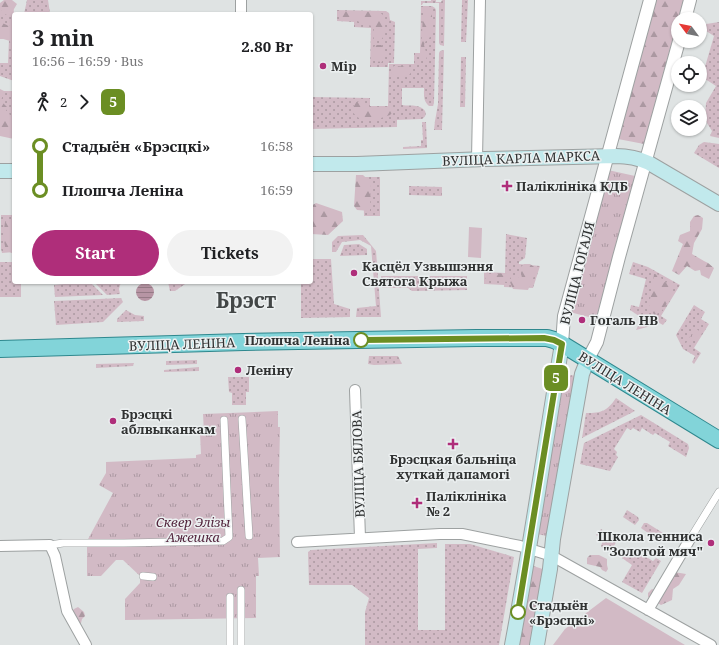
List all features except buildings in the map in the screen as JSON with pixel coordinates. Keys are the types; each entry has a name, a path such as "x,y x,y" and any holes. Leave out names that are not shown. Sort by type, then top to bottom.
{"main road":[{"name":"ВУЛІЦА КАРЛА МАРКСА","path":"313,164 628,156 646,161 719,204"},
{"path":"0,171 12,171"},
{"name":"ВУЛІЦА ЛЕНІНА","path":"0,349 244,342 544,338 554,340 588,359 719,440"},
{"name":"ВУЛІЦА ГОГАЛЯ","path":"512,645 562,344"},
{"path":"537,645 552,556 554,533 582,374 588,359"}],"street":[{"path":"241,0 241,12"},
{"path":"477,159 480,0"},
{"name":"ВУЛІЦА ГОГАЛЯ","path":"562,344 564,316 650,0"},
{"path":"687,12 690,0"},
{"path":"588,359 597,342 611,286 677,48"},
{"name":"ВУЛІЦА БЯЛОВА","path":"355,390 360,538"},
{"path":"242,419 248,536"},
{"path":"0,546 50,545 63,543 223,541 229,537 224,420"},
{"path":"648,610 719,492"},
{"path":"297,542 462,534 529,549 552,556 711,645"},
{"path":"50,545 55,556 67,612 86,645"},
{"path":"143,576 153,577"},
{"path":"241,590 241,645"},
{"path":"230,597 230,645"}],"green space":[{"path":"4,0 12,0 17,4 11,14 12,17 2,13 0,3"},
{"path":"27,0 48,0 50,12 24,12"},
{"path":"431,0 441,2 442,0 445,0 444,46 440,45 439,43 439,3 423,3 421,5 421,1"},
{"path":"462,0 468,0 466,42 461,42"},
{"path":"656,0 684,0 681,12 671,12 671,48 644,144 618,139"},
{"path":"0,5 13,5 12,80 0,76 0,63 8,63 9,39 0,39"},
{"path":"421,6 432,6 436,10 433,106 429,106 424,98 424,88 402,88 402,105 424,109 426,115 422,119 397,120 397,127 313,129 313,97 370,98 370,106 388,106 389,64 414,64 414,53 420,53"},
{"path":"425,9 429,9 432,12 432,32 424,45 427,56 426,60 422,61 419,58 421,53 423,14"},
{"path":"337,10 386,11 389,13 390,20 395,22 394,63 388,63 388,67 370,67 371,28 354,27 354,22 337,21"},
{"path":"341,11 376,12 382,14 385,24 383,37 381,40 378,41 374,39 374,29 372,26 355,20 343,19 338,15"},
{"path":"12,17 12,54 10,41 0,38 0,22 9,26"},
{"path":"719,22 719,138 710,136 712,131 707,123 707,101 716,86 707,80 707,60 714,36 707,32 707,24"},
{"path":"376,45 381,45 384,52 381,63 377,63 372,56"},
{"path":"444,50 442,130 434,130 438,104 439,53 440,51"},
{"path":"461,57 466,57 465,107 460,107"},
{"path":"394,66 409,67 411,73 409,75 394,76 391,69"},
{"path":"0,89 4,91 1,101 8,108 5,112 9,113 12,120 12,139 0,136"},
{"path":"0,91 12,91 12,131 0,131"},
{"path":"356,102 364,102 370,108 390,108 392,113 374,120 359,118 354,114 352,108"},
{"path":"422,122 426,122 427,148 403,149 403,147 421,146 421,140 423,140"},
{"path":"704,142 719,144 719,168 694,153 699,145"},
{"path":"608,170 635,176 596,319 570,312"},
{"path":"356,175 363,175 371,183 370,211 357,210 354,206"},
{"path":"363,177 380,177 380,216 364,216"},
{"path":"409,186 442,187 442,196 409,195"},
{"path":"316,203 342,212 343,221 328,235 313,234 313,205"},
{"path":"1,215 12,215 12,252 2,253"},
{"path":"698,215 703,218 702,229 694,243 692,254 714,268 709,279 701,275 700,270 695,271 687,266 679,275 672,271 683,244 678,241 680,235 690,231 690,222 694,216"},
{"path":"9,219 12,222 12,253 6,249 4,243 5,222"},
{"path":"469,227 482,228 481,258 468,257"},
{"path":"506,234 527,238 525,258 519,262 519,264 540,266 533,288 504,287 504,285 484,284 484,272 505,273"},
{"path":"363,235 376,251 381,317 356,317 357,308 376,306 371,246 360,240 342,242 336,252 332,252 332,242 338,236"},
{"path":"359,244 367,249 367,255 340,256 344,245"},
{"path":"313,259 331,259 334,304 350,309 350,317 301,318 301,284 313,284"},
{"path":"0,262 12,262 12,284 21,284 21,297 0,297"},
{"path":"633,262 648,267 680,285 661,316 667,320 663,325 654,320 651,326 636,330 642,318 630,310 631,305 639,307 646,279 629,274"},
{"path":"524,264 530,264 537,269 528,290 513,289 510,282 514,276 522,278 520,268"},
{"path":"508,273 511,277 508,282 486,280 485,277 487,274"},
{"path":"654,274 660,275 663,282 671,283 672,296 661,312 654,315 649,307"},
{"path":"381,276 467,276 467,290 412,291 408,288 382,288"},
{"path":"92,284 103,295 55,297 54,285"},
{"path":"96,284 120,284 119,289 120,294 107,295"},
{"path":"168,284 185,284 175,291 170,291"},
{"path":"121,298 123,302 103,322 56,325 54,301"},
{"path":"694,305 705,312 701,319 709,324 694,348 701,353 694,364 692,362 695,356 683,349 676,335"},
{"path":"126,310 135,315 144,316 144,321 117,322 117,319"},
{"path":"695,328 702,333 699,339 686,343"},
{"path":"369,356 398,356 402,364 368,364"},
{"path":"197,360 197,364 166,365 166,361"},
{"path":"134,363 133,366 96,368 96,364"},
{"path":"199,367 199,371 164,372 164,370"},
{"path":"562,374 577,376 552,537 537,534"},
{"path":"228,377 249,377 249,392 246,392 246,405 232,405 232,393 229,392"},
{"path":"616,398 635,411 582,438 586,413 600,412 604,410 610,406"},
{"name":"Сквер Элізы Ажешка","path":"278,411 278,427 280,427 280,557 258,558 259,576 256,576 256,618 125,620 125,599 140,583 140,576 123,560 116,560 101,576 87,576 87,541 113,493 99,485 106,473 106,462 196,458 196,455 201,454 200,433 204,433 203,414"},
{"path":"641,415 688,444 689,448 686,457 668,446 670,442 655,433 653,435 642,428 640,432 633,428 631,430 627,428 614,449 617,452 616,455 618,457 610,471 580,464 584,443"},
{"path":"627,510 638,517 639,520 635,525 623,517"},
{"path":"644,523 647,523 663,533 660,537 655,538 641,528"},
{"path":"601,529 617,540 613,548 609,551 604,550 601,546 603,540 596,535"},
{"path":"437,543 437,548 418,549 418,630 445,630 445,544 470,544 514,557 499,645 365,645 365,612 369,598 352,585 309,585 308,552 311,550"},
{"path":"629,547 653,561 656,558 661,561 642,593 622,582 632,565 622,558"},
{"path":"590,555 599,555 607,559 608,569 606,572 600,567 587,564 587,558"},
{"path":"530,565 546,570 533,645 516,645"},
{"path":"674,572 686,574 679,585 673,589 672,600 661,605 648,597 648,593 652,589 660,592"},
{"name":"Стадыён «Брэсцкі»","path":"606,598 685,645 553,645 565,629"},
{"path":"78,607 84,612 85,616 81,623 77,624 72,612"}],"shaded area":[{"path":"142,284 148,284 154,292 151,298 145,301 139,298 136,292"}],"bus line":[{"name":"5","path":"361,340 544,338 554,340 562,344 518,612"}],"place":[{"name":"Мір","path":"323,66"},
{"name":"Паліклініка КДБ","path":"507,186"},
{"name":"Касцёл Узвышэння Святога Крыжа","path":"354,273"},
{"name":"Гогаль НВ","path":"582,320"},
{"name":"Плошча Леніна","path":"361,340"},
{"name":"Леніну","path":"238,370"},
{"name":"Брэсцкі аблвыканкам","path":"113,421"},
{"name":"Брэсцкая бальніца хуткай дапамогі","path":"453,444"},
{"name":"Паліклініка № 2","path":"417,503"},
{"name":"Школа тенниса \"Золотой мяч\"","path":"711,543"},
{"name":"Стадыён «Брэсцкі»","path":"518,612"}],"district":[{"name":"Брэст","path":"246,300"}]}
